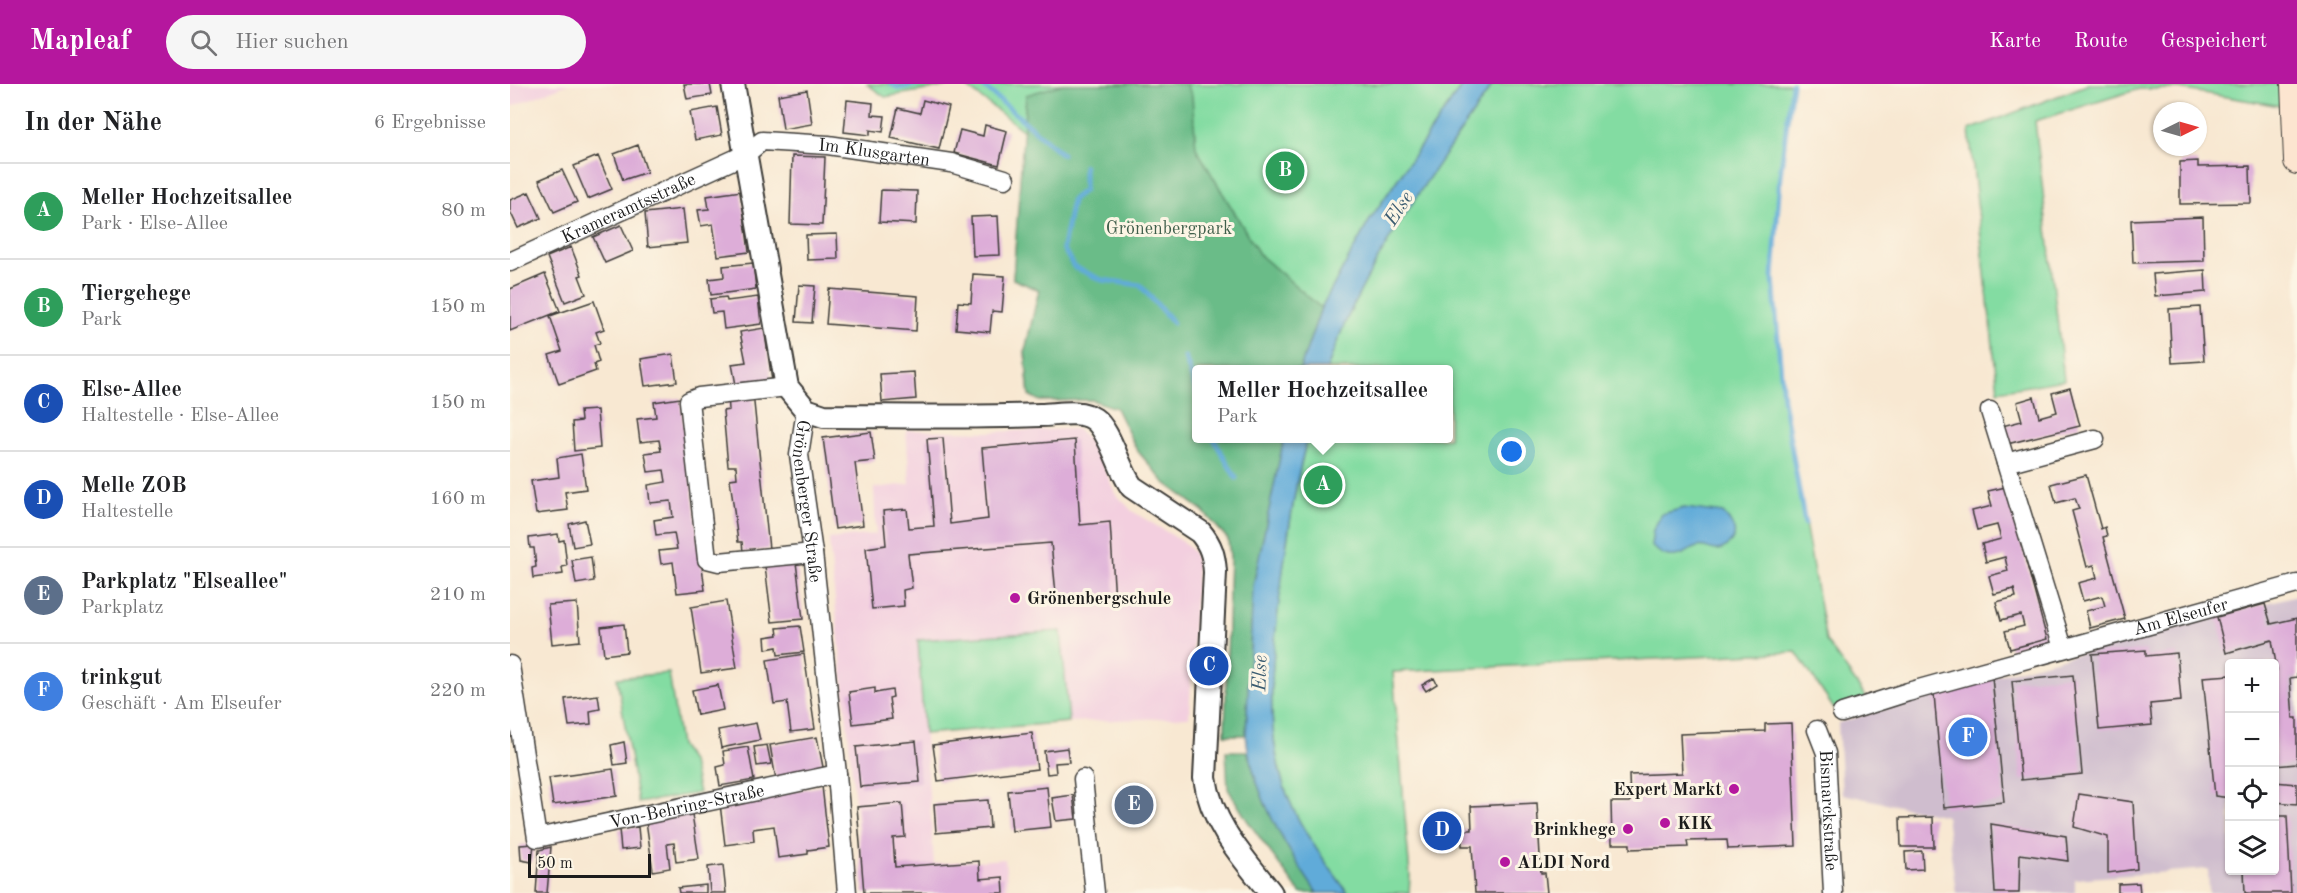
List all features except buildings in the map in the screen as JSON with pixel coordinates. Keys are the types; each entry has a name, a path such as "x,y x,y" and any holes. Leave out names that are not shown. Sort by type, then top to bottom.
{"main road":[{"path":"2295,84 2297,161"}],"street":[{"name":"Grönenberger Straße","path":"733,84 787,387 806,410 799,455 813,553 837,774 847,893"},
{"name":"Im Klusgarten","path":"746,154 762,141 828,145 951,162 1005,178"},
{"name":"Krameramtsstraße","path":"510,262 746,154"},
{"path":"787,387 699,397 689,401 707,559 719,562 813,553"},
{"path":"806,410 824,416 1081,414 1094,419 1103,430 1125,479 1132,487 1200,532 1209,543 1214,558 1215,572 1205,778 1208,797 1230,842 1271,893"},
{"path":"1990,411 2063,648"},
{"path":"2006,463 2095,440"},
{"name":"Am Elseufer","path":"1842,713 2063,648 2297,584"},
{"name":"Von-Behring-Straße","path":"510,665 537,838 837,774"},
{"name":"Bismarckstraße","path":"1817,730 1827,753 1833,893"},
{"path":"1083,779 1095,893"}],"shaded area":[{"path":"510,84 568,84 510,107"},
{"name":"Grönenbergschule","path":"1077,429 1094,445 1115,493 1132,511 1183,542 1193,552 1197,565 1189,717 1069,722 1061,631 918,640 934,864 1005,859 1008,893 864,893 829,539 876,534 874,488 910,484 906,430 986,432"},
{"path":"2297,595 2297,893 2209,893 2208,869 2075,879 2075,893 1956,893 1946,816 1842,794 1838,723 1992,677"}],"green space":[{"path":"867,84 961,84 885,97"},
{"name":"Grönenbergpark","path":"963,84 1463,84 1371,218 1321,308 1301,365 1192,365 1192,443 1283,443 1253,586 1246,735 1225,735 1230,557 1228,539 1203,511 1164,482 1137,450 1116,408 1092,400 1040,401 1029,395 1025,351 1039,290 1013,279 1025,132"},
{"name":"Grönenbergpark","path":"1063,84 1186,84 1192,96 1196,148 1259,254 1321,308 1301,365 1192,365 1192,443 1283,443 1253,586 1246,735 1225,735 1230,557 1228,539 1203,511 1164,482 1137,450 1116,408 1092,400 1040,401 1029,395 1025,351 1039,290 1013,279 1026,95"},
{"path":"1493,84 1792,84 1780,176 1773,278 1783,399 1826,641 1868,700 1834,709 1796,652 1393,672 1410,876 1409,893 1348,893 1302,827 1283,783 1277,758 1272,709 1275,633 1292,510 1306,443 1453,443 1453,365 1329,365 1359,293 1423,187"},
{"path":"2089,84 2282,84 2281,106 2179,89 2139,89 2035,121 2064,380 1998,391 1969,130"},
{"path":"1061,631 1069,722 924,734 918,640"},
{"path":"669,673 680,745 692,763 699,793 638,803 617,678"},
{"path":"1226,751 1247,751 1265,804 1317,893 1300,893 1247,820 1228,789"}],"water":[{"name":"Else","path":"1463,84 1493,84 1379,257 1359,293 1329,365 1301,365 1321,308 1371,218"},
{"name":"Else","path":"1283,443 1306,443 1292,508 1279,604 1272,681 1273,733 1288,798 1311,841 1348,893 1317,893 1282,838 1255,777 1246,735 1253,586"},
{"path":"1684,508 1723,513 1734,529 1732,541 1719,550 1700,547 1675,556 1667,556 1659,552 1651,546 1653,530 1662,514"}],"waterway":[{"path":"891,84 899,88 918,84"},
{"path":"981,84 1062,154"},
{"path":"1792,84 1780,176 1773,278 1783,399 1805,524"},
{"path":"1084,166 1084,190 1072,200 1063,248 1074,267 1102,280 1140,285 1173,323"},
{"path":"1185,357 1192,379"},
{"path":"1216,443 1236,478"}],"place":[{"name":"Tiergehege","path":"1285,171"},
{"name":"Meller Hochzeitsallee","path":"1323,485"},
{"name":"Grönenbergschule","path":"1015,598"},
{"name":"Else-Allee","path":"1209,666"},
{"name":"trinkgut","path":"1968,737"},
{"name":"Expert Markt","path":"1734,789"},
{"name":"Parkplatz \"Elseallee\"","path":"1134,805"},
{"name":"KIK","path":"1665,823"},
{"name":"Brinkhege","path":"1628,829"},
{"name":"Melle ZOB","path":"1442,831"},
{"name":"ALDI Nord","path":"1505,862"}]}
